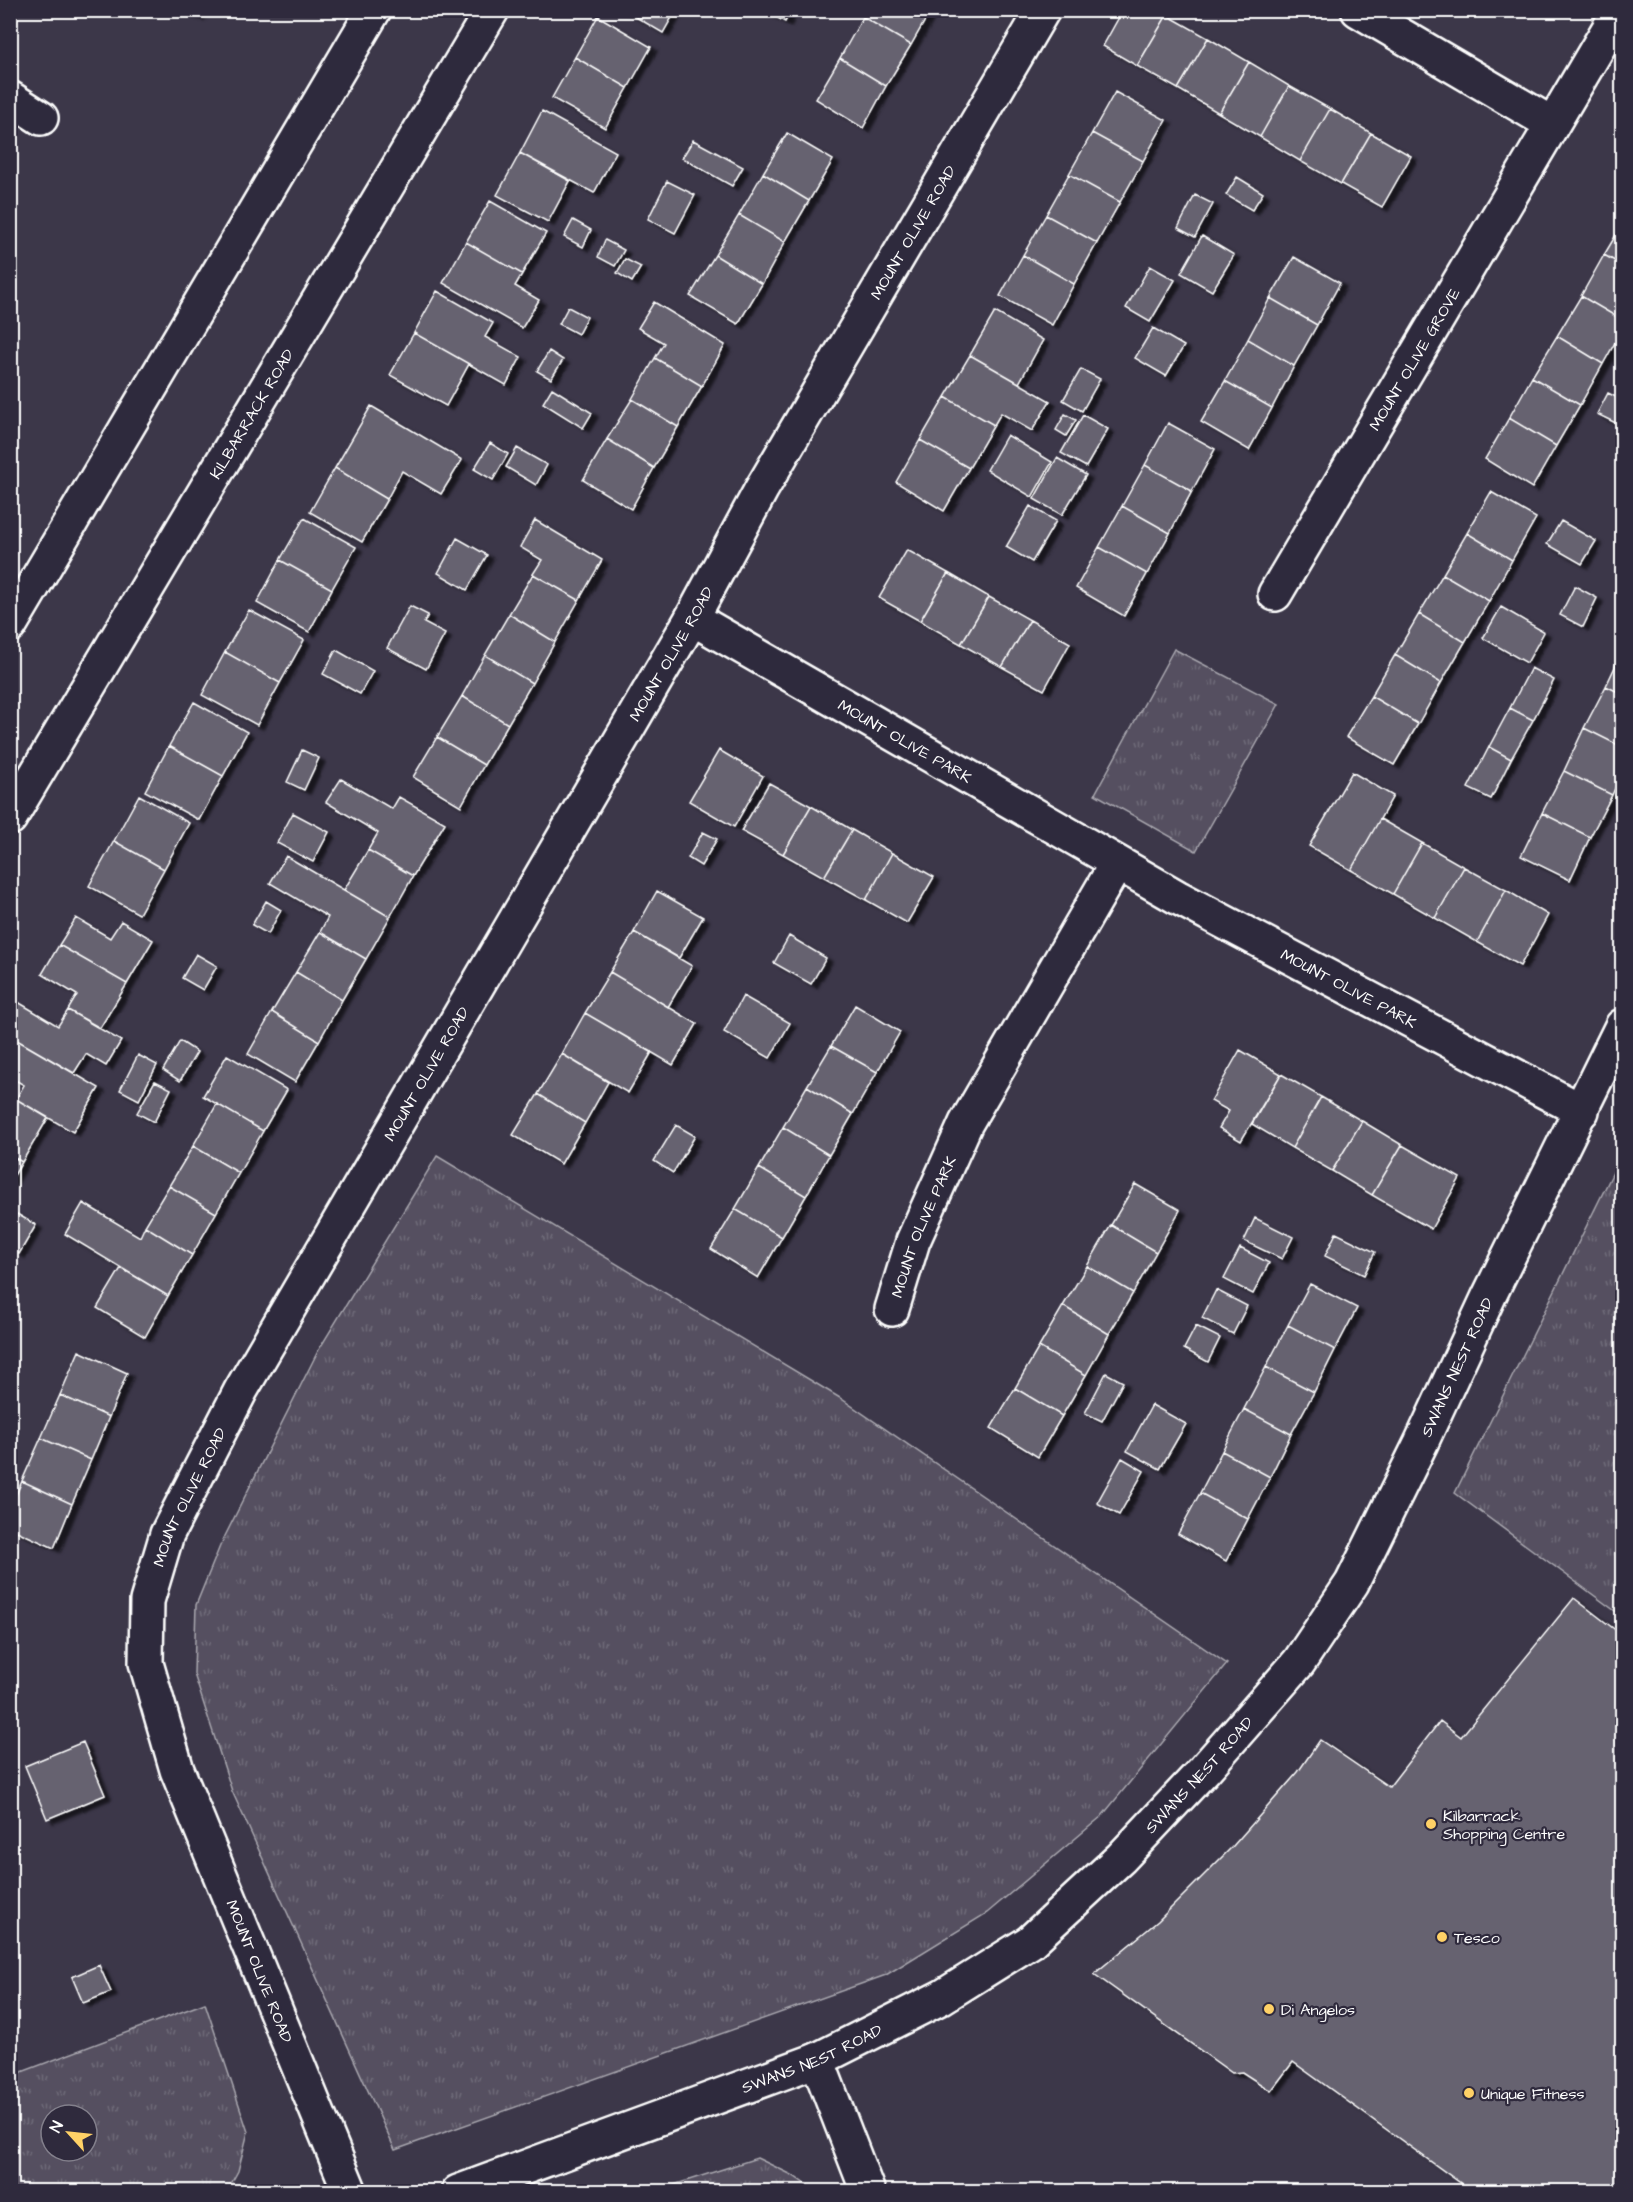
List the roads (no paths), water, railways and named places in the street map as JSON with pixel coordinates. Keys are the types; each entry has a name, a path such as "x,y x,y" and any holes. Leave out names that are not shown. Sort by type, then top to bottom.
{"street":[{"path":"10,625 374,10"},
{"name":"KILBARRACK ROAD","path":"10,818 492,10"},
{"name":"MOUNT OLIVE ROAD","path":"350,2192 177,1770 146,1663 147,1601 167,1534 241,1390 692,618 761,490 1043,10"},
{"path":"1358,10 1552,124"},
{"name":"MOUNT OLIVE GROVE","path":"1275,594 1620,10"},
{"path":"10,98 41,118"},
{"name":"MOUNT OLIVE PARK","path":"692,618 1198,908 1582,1111"},
{"name":"MOUNT OLIVE PARK","path":"892,1309 913,1241 966,1123 1117,863"},
{"name":"SWANS NEST ROAD","path":"458,2192 817,2060 942,1997 1030,1942 1129,1850 1205,1769 1299,1662 1352,1583 1421,1443 1489,1296 1623,1026"},
{"path":"817,2060 868,2192"}],"place":[{"name":"Kilbarrack Shopping Centre","path":"1431,1824"},
{"name":"Tesco","path":"1442,1937"},
{"name":"Di Angelos","path":"1269,2009"},
{"name":"Unique Fitness","path":"1469,2093"}]}
